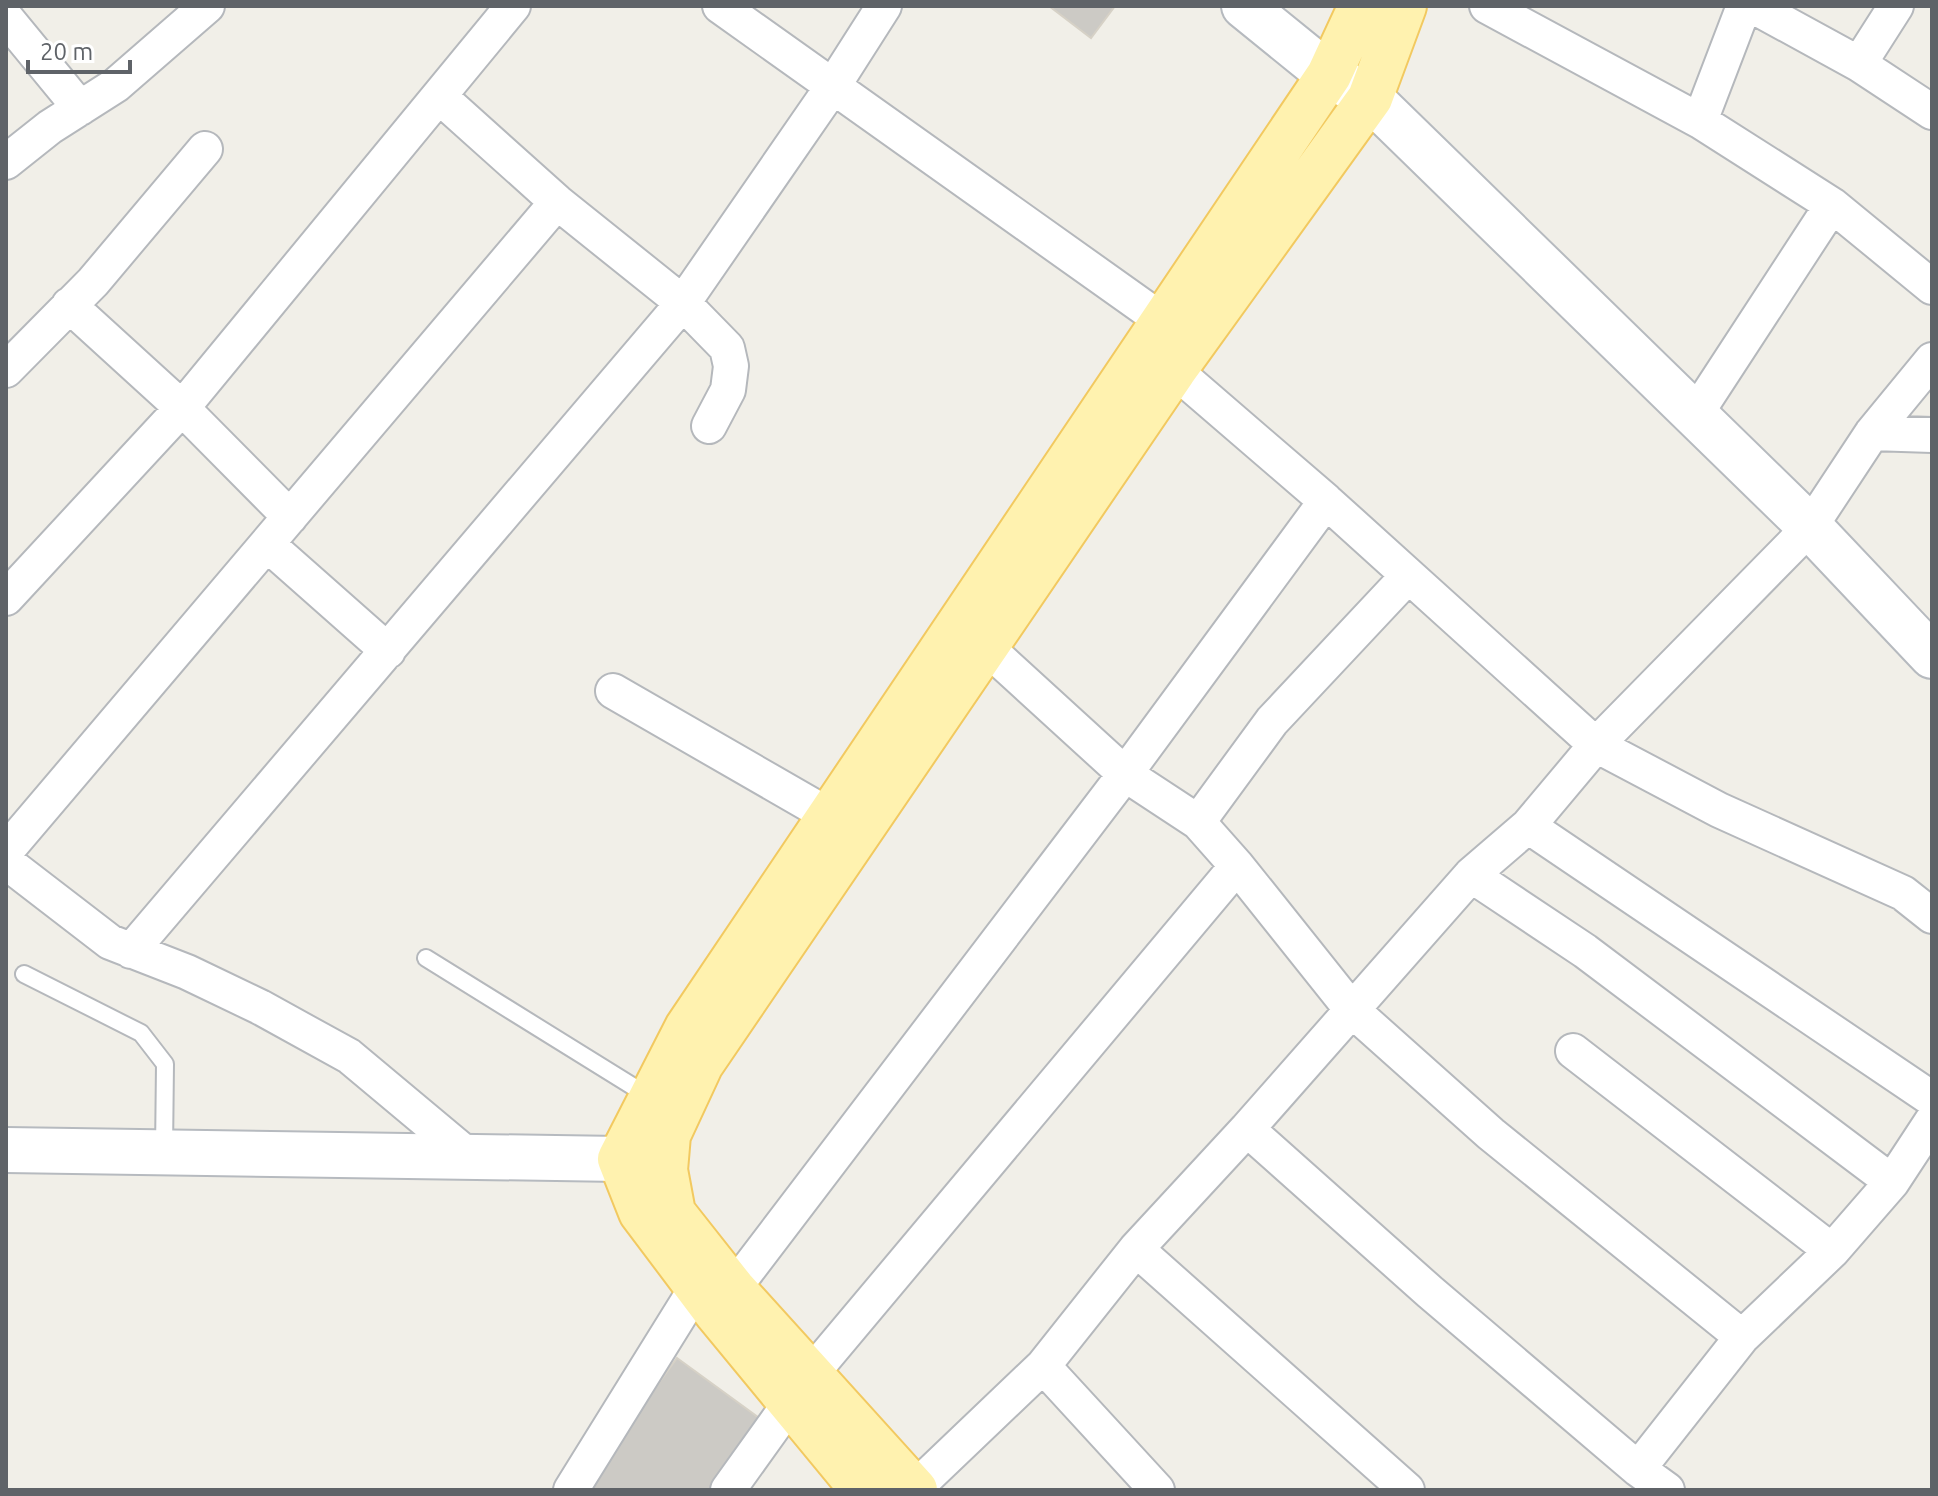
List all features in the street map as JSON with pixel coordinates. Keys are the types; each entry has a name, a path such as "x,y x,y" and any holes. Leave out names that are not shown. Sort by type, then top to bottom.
{"main road":[{"path":"914,1490 801,1388 715,1288 641,1212 620,1159 687,1028 1329,75 1361,6"},
{"path":"715,1288 673,1213 665,1170 668,1135 701,1064 1174,370 1370,98 1404,6"},
{"path":"801,1388 863,1490"}],"street":[{"path":"6,162 50,127 116,85 207,6"},
{"path":"6,598 182,408 513,6"},
{"path":"720,6 1163,321"},
{"path":"131,951 683,303 833,86 884,6"},
{"path":"1244,6 1329,75 1370,98 1810,527 1932,656"},
{"path":"1487,6 1700,121 1832,205 1932,287"},
{"path":"1700,121 1744,6"},
{"path":"1753,6 1859,64 1932,112"},
{"path":"1859,64 1896,6"},
{"path":"15,23 80,108"},
{"path":"440,97 557,202 683,303 727,348 731,366 728,390 709,426"},
{"path":"6,370 93,282 205,149"},
{"path":"6,851 557,202"},
{"path":"1695,415 1832,205"},
{"path":"69,305 182,408 290,517"},
{"path":"914,1490 1043,1366 1136,1249 1247,1129 1471,875 1528,826 1596,745 1810,527 1872,433 1932,360"},
{"path":"1174,370 1326,501 1596,745 1719,810 1903,893 1932,916"},
{"path":"1872,433 1932,435"},
{"path":"571,1490 715,1288 1125,774 1326,501"},
{"path":"267,544 388,651"},
{"path":"1198,822 1272,721 1408,576"},
{"path":"987,648 1125,774 1198,822 1352,1010 1491,1134 1742,1337"},
{"path":"613,691 830,816"},
{"path":"1528,826 1932,1099"},
{"path":"6,862 110,942 187,972 260,1007 349,1056 471,1158"},
{"path":"728,1490 801,1388 1237,866"},
{"path":"1471,875 1585,951 1892,1182"},
{"path":"1573,1051 1832,1251"},
{"path":"1638,1469 1742,1337 1832,1251 1892,1182 1932,1121"},
{"path":"1247,1129 1430,1292 1638,1469 1667,1490"},
{"path":"6,1150 620,1159"},
{"path":"1136,1249 1407,1490"},
{"path":"1043,1366 1157,1490"}],"lane":[{"path":"426,958 651,1098"},
{"path":"24,974 141,1033 165,1064 164,1153"}],"building":[{"path":"1049,6 1115,6 1091,38"},
{"path":"677,1358 766,1423 718,1490 581,1490"}]}
